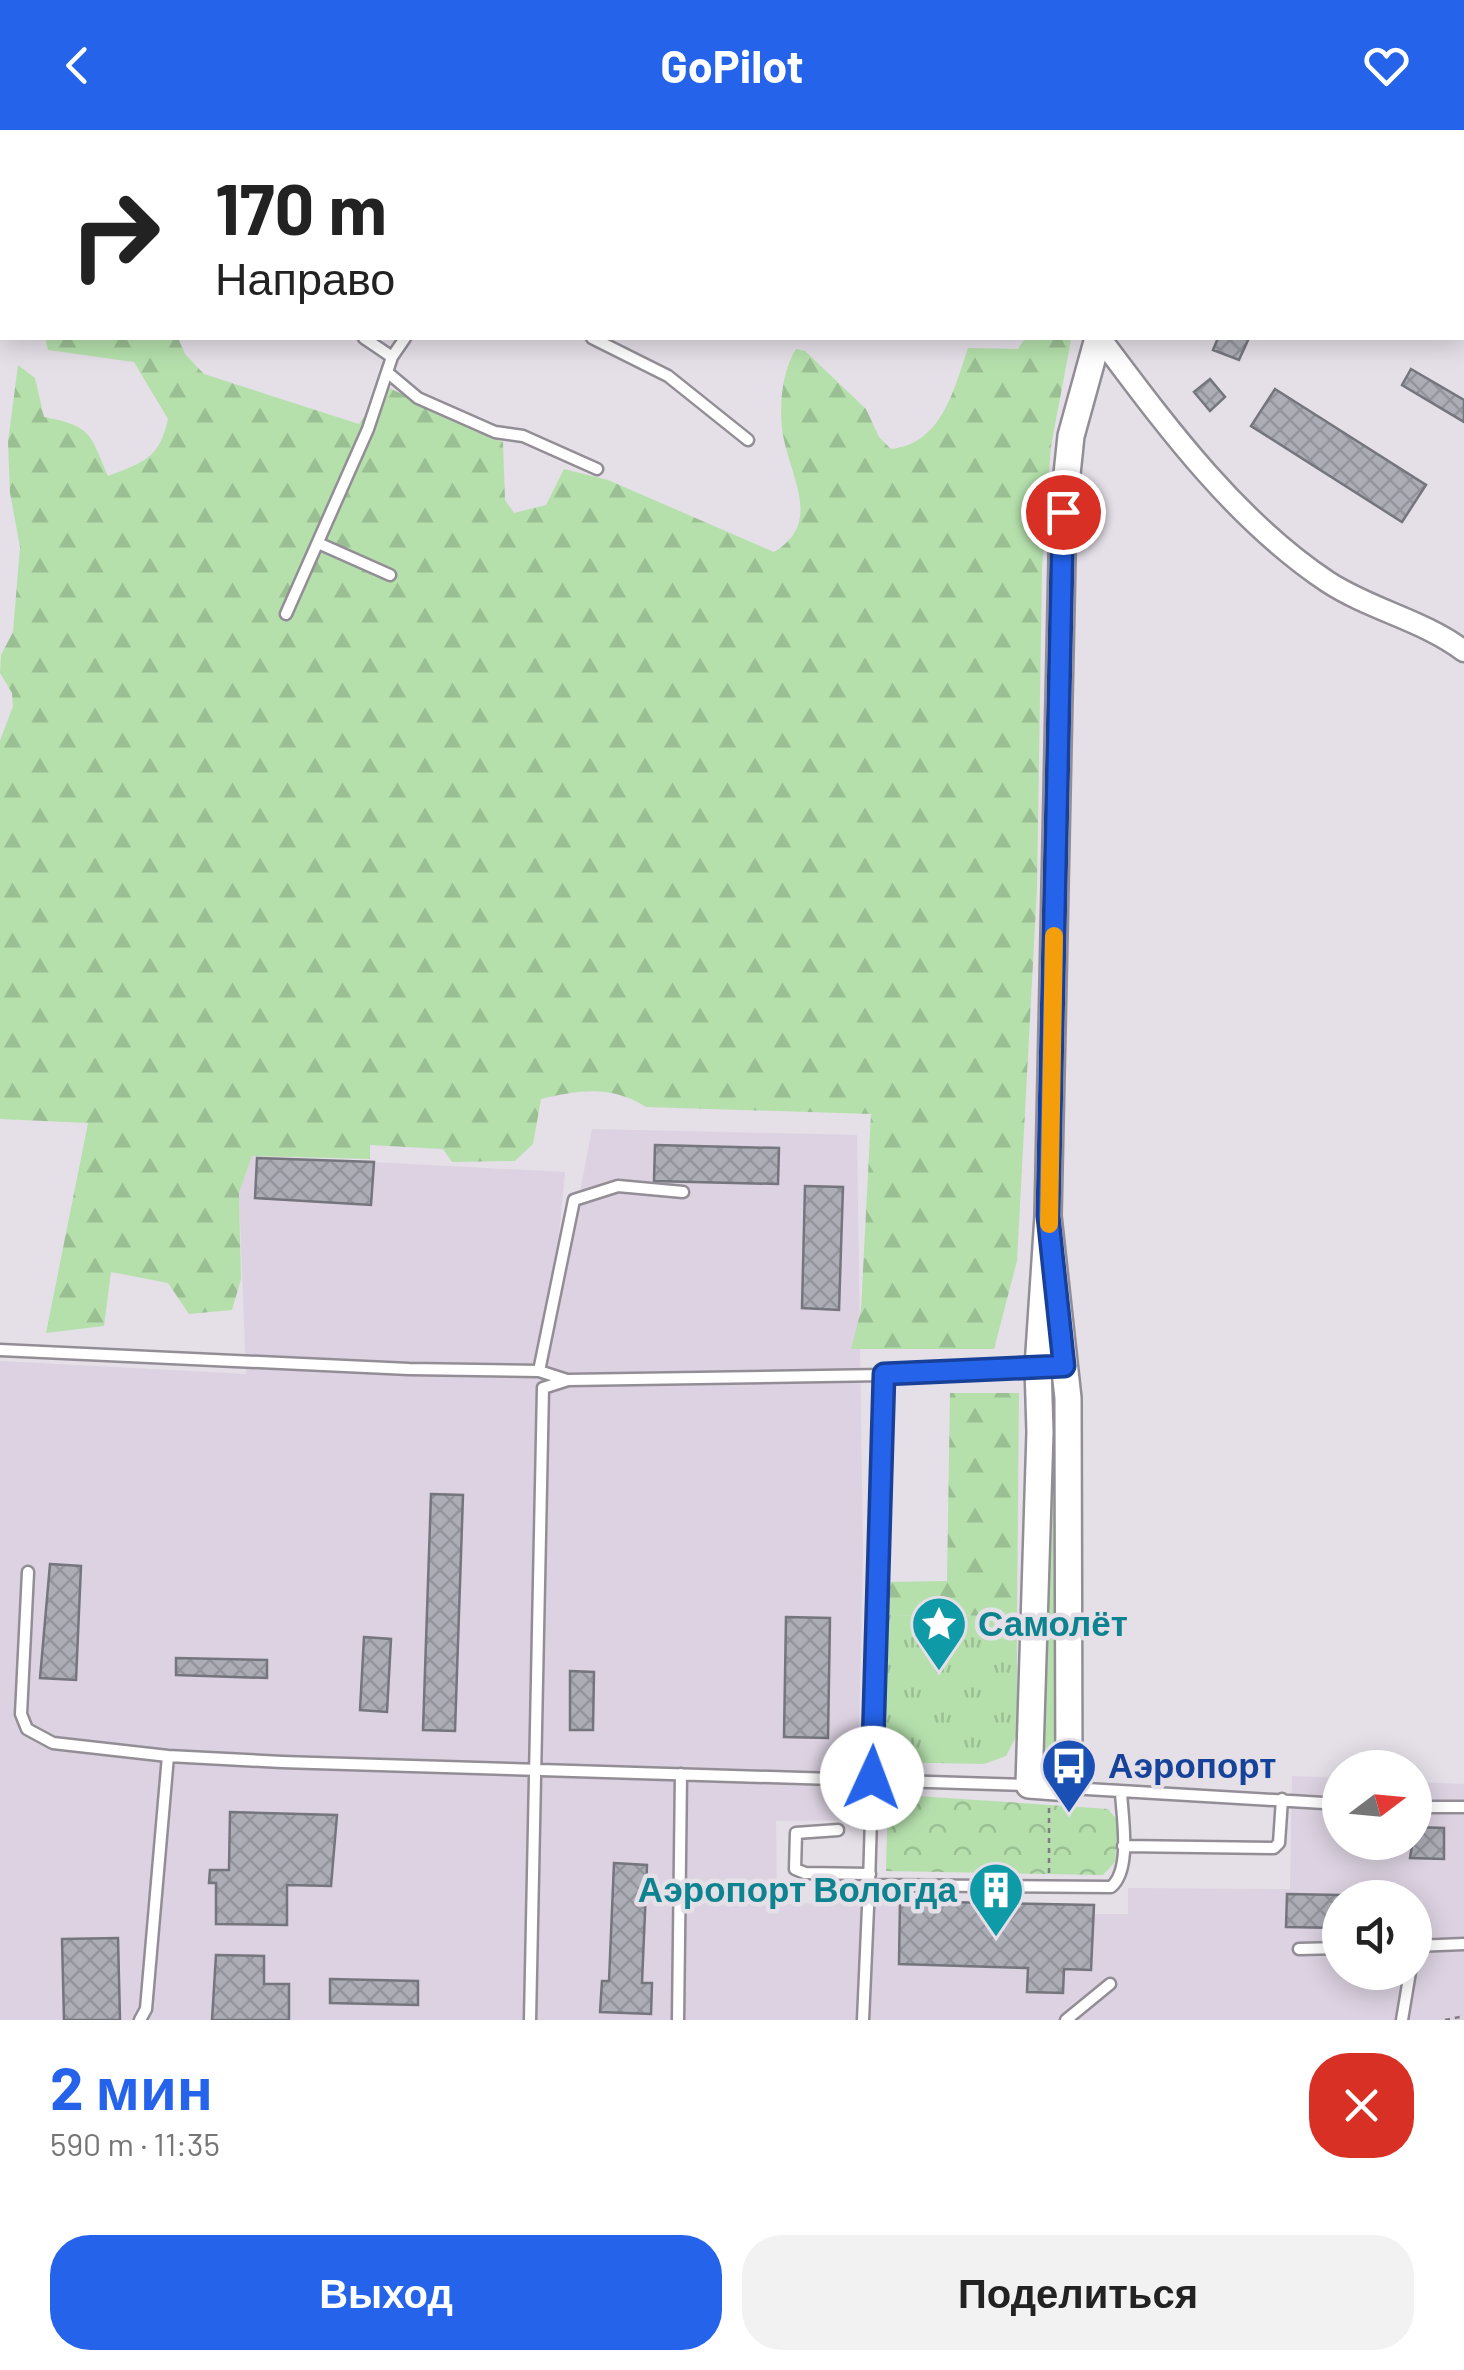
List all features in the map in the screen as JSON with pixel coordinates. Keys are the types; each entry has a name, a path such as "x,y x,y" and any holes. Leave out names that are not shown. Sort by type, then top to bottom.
{"street":[{"path":"1049,1786 1038,1366 1048,1216 1063,512 1071,436 1098,340"},
{"path":"1101,340 1206,472 1263,531 1334,586 1446,637 1464,651"},
{"path":"1048,1216 1064,1366 1049,1786"}],"lane":[{"path":"367,340 392,357"},
{"path":"286,614 368,429 392,357 404,340"},
{"path":"596,340 668,376 748,440"},
{"path":"387,372 418,398 495,432 523,436 597,469"},
{"path":"318,543 390,575"},
{"path":"539,1371 574,1200 618,1186 683,1192"},
{"path":"0,1350 409,1370 539,1371 568,1380"},
{"path":"530,2020 543,1388 568,1380 1064,1366"},
{"path":"863,2020 884,1374"},
{"path":"28,1572 21,1714 27,1729 53,1744 168,1756 872,1778 1322,1803"},
{"path":"140,2020 146,2009 168,1756"},
{"path":"678,2020 681,1774"},
{"path":"838,1830 796,1833 794,1869 805,1874 869,1880 1050,1886 1116,1884 1124,1846 1121,1792"},
{"path":"1124,1846 1274,1848 1279,1843 1282,1800"},
{"path":"1432,1807 1464,1807"},
{"path":"1432,1945 1464,1944"},
{"path":"1298,1949 1322,1948"},
{"path":"1066,2020 1110,1984"},
{"path":"1402,2020 1407,1990"}],"path":[{"path":"1049,1786 1050,1886"},
{"path":"1445,2020 1464,2016"}],"shaded area":[{"name":"Аэропорт Вологда","path":"592,1129 857,1135 863,1554 857,1820 776,1821 777,1894 785,1904 900,1901 1094,1905 1094,1914 1128,1914 1128,1888 1290,1889 1292,1776 1322,1777 1322,1860 1432,1860 1432,1783 1464,1784 1464,2020 0,2020 0,1361 246,1374 239,1193 252,1156 565,1172 546,1371"}],"green space":[{"path":"46,340 179,340 185,354 204,374 359,424 385,386 503,442 505,500 514,513 546,505 564,469 608,480 774,552 797,529 800,515 781,418 784,381 796,349 805,351 866,409 879,437 891,449 923,437 934,426 951,397 968,348 1018,349 1024,340 1071,340 1051,446 1042,569 1037,888 1017,1261 994,1349 851,1349 861,1310 871,1114 646,1107 620,1095 595,1091 541,1099 533,1144 515,1161 452,1162 443,1149 370,1145 370,1159 252,1156 239,1193 241,1279 232,1310 189,1314 168,1283 111,1272 104,1326 46,1333 88,1123 0,1119 0,741 13,706 12,693 0,673 1,655 13,632 20,547 10,493 8,442 18,365 35,378 44,417 71,424 87,434 108,476 155,451 168,419 134,362 48,350"},
{"path":"950,1393 1019,1393 1017,1616 884,1615 885,1582 947,1581"},
{"path":"1058,1398 1058,1769 1053,1776 1045,1776 1041,1768 1051,1399"},
{"path":"884,1615 1017,1616 1017,1735 1006,1756 984,1764 878,1762"},
{"path":"888,1794 1108,1809 1118,1821 1115,1862 1103,1875 886,1871"}],"building":[{"path":"1217,340 1248,340 1239,360 1213,350"},
{"path":"1411,369 1464,400 1464,422 1402,385"},
{"path":"1210,379 1225,397 1210,411 1194,392"},
{"path":"1275,389 1426,485 1402,522 1251,426"},
{"path":"655,1145 779,1148 778,1184 654,1181"},
{"path":"257,1158 374,1162 371,1205 255,1198"},
{"path":"805,1186 843,1187 839,1310 802,1308"},
{"path":"431,1494 463,1495 455,1731 423,1730"},
{"path":"50,1564 81,1566 76,1680 40,1678"},
{"path":"786,1617 830,1618 828,1738 784,1737"},
{"path":"364,1637 391,1639 387,1712 360,1710"},
{"path":"176,1658 267,1660 267,1678 176,1675"},
{"path":"570,1671 594,1672 593,1730 570,1730"},
{"path":"230,1812 337,1815 331,1886 287,1885 287,1925 216,1924 216,1883 209,1883 210,1870 229,1870"},
{"path":"1432,1828 1444,1828 1444,1859 1432,1859"},
{"path":"614,1863 647,1865 642,1983 652,1983 651,2014 600,2012 602,1981 609,1981"},
{"path":"1287,1894 1322,1895 1322,1928 1286,1927"},
{"name":"Аэропорт Вологда","path":"900,1901 1094,1905 1091,1970 1064,1969 1063,1993 1027,1992 1028,1968 899,1964"},
{"path":"118,1938 120,2020 64,2020 62,1939"},
{"path":"216,1955 264,1956 264,1984 289,1984 289,2020 212,2020"},
{"path":"330,1979 418,1981 418,2005 330,2003"}],"slow traffic":[{"path":"1049,1224 1054,936"}],"place":[{"name":"Самолёт","path":"939,1673"},
{"name":"Аэропорт","path":"1069,1815"},
{"name":"Аэропорт Вологда","path":"996,1939"}],"route":[{"path":"872,1778 884,1374 1064,1366 1048,1216 1063,512"}]}
